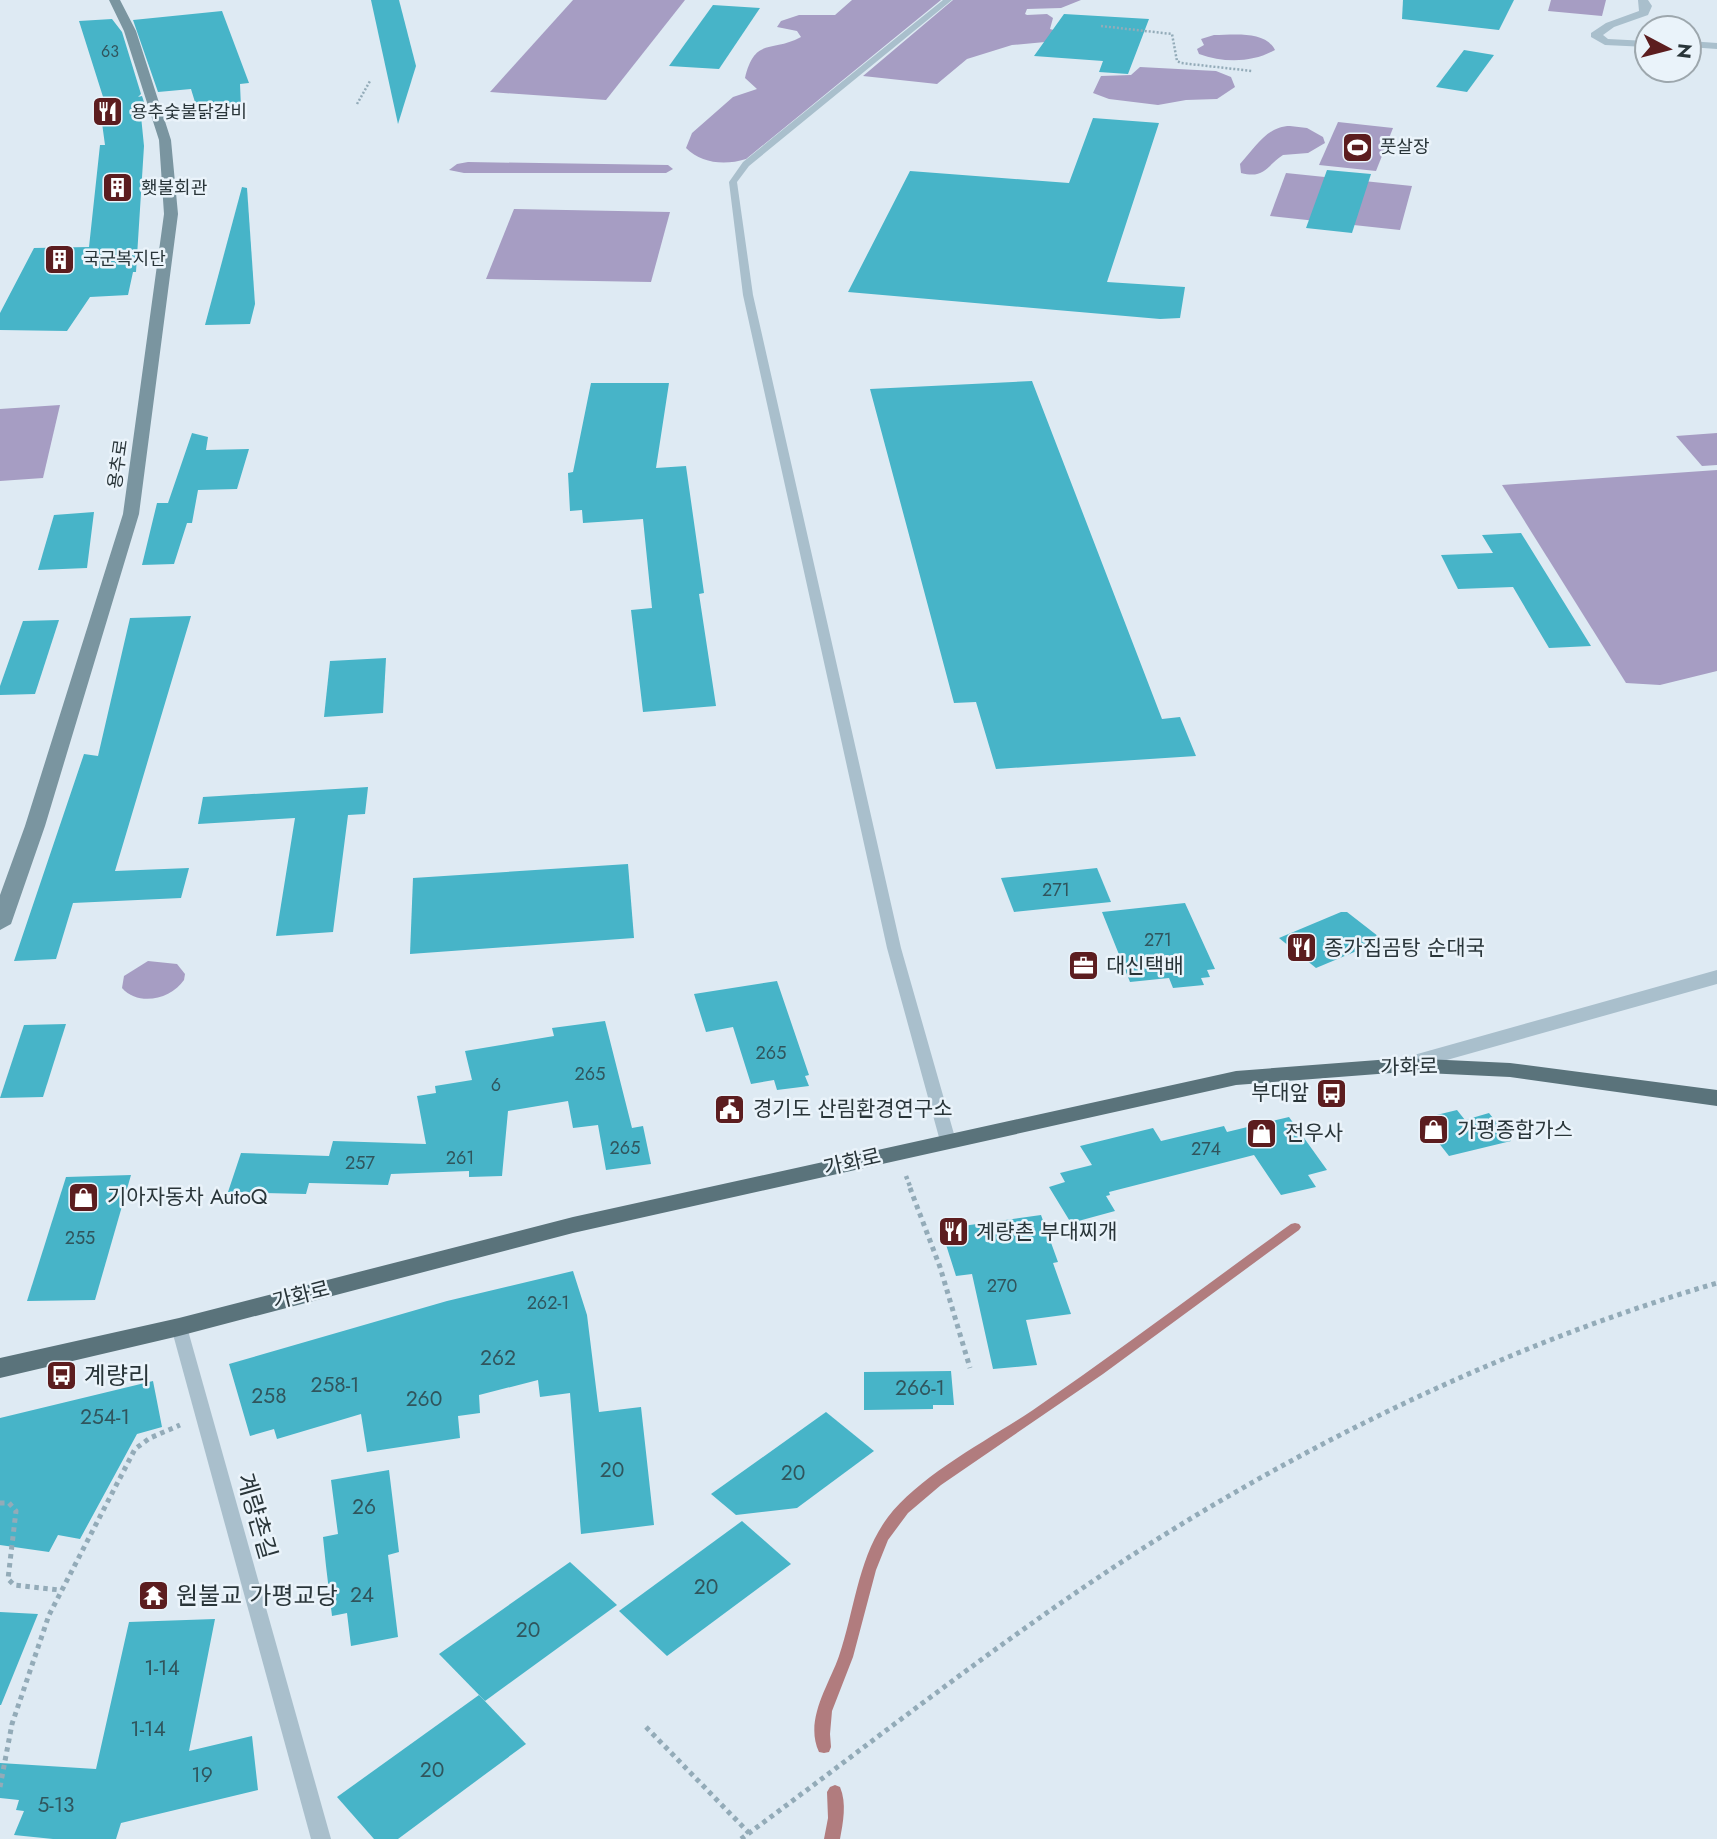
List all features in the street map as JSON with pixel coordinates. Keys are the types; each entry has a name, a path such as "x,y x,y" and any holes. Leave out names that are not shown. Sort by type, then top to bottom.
{"main road":[{"name":"가화로","path":"0,1368 179,1327 573,1225 1236,1078 1404,1065 1510,1070 1717,1098"}],"street":[{"name":"용추로","path":"0,924 35,826 131,514 171,214 165,140 130,31 115,0"},
{"path":"1633,17 1610,25 1595,35 1605,42 1633,43"},
{"path":"1404,1065 1717,977"}],"lane":[{"path":"948,0 746,164 733,182 748,295 894,948 948,1141"},
{"name":"계량촌길","path":"179,1327 321,1839"}],"path":[{"path":"1101,26 1172,34 1177,61 1181,63 1252,71"},
{"path":"358,104 370,81"},
{"path":"897,1152 940,1267 970,1368"},
{"path":"741,1839 1090,1583 1157,1540 1277,1471 1431,1389 1555,1337 1717,1283"},
{"path":"0,1787 12,1724 60,1590 135,1449 170,1428 204,1419"},
{"path":"0,1503 9,1503 16,1511 8,1579 15,1585 60,1590"},
{"path":"646,1727 749,1833"}],"shaded area":[{"path":"573,0 685,0 606,100 490,92"},
{"path":"852,0 941,0 746,159 713,162 686,148 692,133 733,97 757,89 745,78 749,65 759,51 801,37 797,31 777,27 781,21 799,15 835,15"},
{"path":"953,0 1081,0 1061,8 1027,9 1027,15 1047,14 1053,18 1050,29 1057,31 1045,42 1012,45 967,59 937,84 863,76"},
{"path":"1551,0 1606,0 1602,16 1548,11"},
{"path":"1214,35 1256,36 1264,39 1275,50 1238,60 1199,54 1197,49 1204,45 1201,39"},
{"path":"1140,67 1216,71 1231,77 1235,87 1217,99 1186,100 1158,105 1109,99 1093,93 1101,76 1131,75"},
{"name":"풋살장","path":"1338,122 1393,128 1376,171 1319,165"},
{"path":"1290,126 1307,128 1323,137 1325,143 1308,153 1283,155 1260,173 1241,173 1240,164 1262,139 1275,130"},
{"path":"457,164 668,165 673,169 666,173 464,173 449,170"},
{"path":"1286,173 1412,186 1400,230 1270,216"},
{"path":"514,209 670,212 651,282 486,279"},
{"path":"60,405 43,478 0,481 0,409"},
{"path":"1717,433 1717,465 1702,466 1676,436"},
{"path":"1717,470 1717,671 1660,685 1626,683 1502,485"},
{"path":"148,961 177,964 185,974 184,980 163,996 146,999 129,994 122,988 124,976"}],"building":[{"path":"371,0 399,0 416,66 398,124"},
{"path":"1403,0 1514,0 1499,30 1402,19"},
{"path":"713,5 760,8 719,69 669,66"},
{"path":"222,11 249,83 240,84 241,108 198,112 191,89 158,92 133,20"},
{"path":"1064,14 1149,19 1128,74 1099,72 1103,61 1034,56"},
{"path":"112,19 122,32 141,94 138,97 142,96 144,102 140,106 144,146 136,272 133,272 128,295 90,297 67,331 0,330 0,313 34,248 89,247 100,145 105,145 99,101 104,100 79,21"},
{"path":"1464,50 1494,55 1467,92 1436,87"},
{"path":"1093,118 1159,123 1107,282 1185,287 1180,318 1160,319 848,292 910,171 1069,183"},
{"path":"1327,170 1371,174 1352,233 1306,228"},
{"path":"242,187 247,188 255,304 250,324 205,325"},
{"path":"1032,381 1162,719 1180,717 1196,756 996,769 976,702 954,703 870,389"},
{"path":"591,383 669,383 656,468 686,466 704,593 699,594 716,706 643,712 631,610 652,608 643,519 583,523 582,510 570,511 568,473 573,472"},
{"path":"192,433 208,437 206,450 249,449 237,489 198,490 192,523 187,523 174,564 142,565 157,503 168,503"},
{"path":"94,512 87,568 38,570 54,515"},
{"path":"1521,533 1591,646 1549,648 1513,587 1458,589 1441,555 1493,553 1482,535"},
{"path":"191,616 115,871 189,868 181,898 73,903 56,959 14,961 84,754 98,756 130,618"},
{"path":"59,620 35,694 0,695 0,686 23,621"},
{"path":"386,658 383,713 324,717 330,661"},
{"path":"368,787 365,814 348,815 333,932 276,936 295,818 198,824 203,797"},
{"path":"628,864 634,938 410,954 413,878"},
{"path":"1097,868 1111,902 1014,912 1001,878"},
{"path":"1185,903 1215,969 1207,970 1210,977 1201,978 1204,985 1173,988 1169,978 1130,982 1102,912"},
{"path":"1341,912 1347,912 1383,940 1316,968 1279,938"},
{"path":"777,981 809,1075 805,1076 809,1086 777,1090 774,1080 751,1084 733,1027 706,1032 694,994"},
{"path":"605,1021 632,1128 643,1126 651,1164 606,1170 598,1125 573,1128 568,1101 508,1111 502,1176 469,1177 469,1171 391,1174 388,1185 309,1183 306,1194 228,1192 241,1153 329,1156 333,1141 426,1144 417,1096 436,1093 435,1086 472,1080 465,1051 554,1036 552,1028"},
{"path":"66,1024 43,1097 0,1098 24,1025"},
{"path":"1457,1110 1465,1120 1489,1113 1511,1141 1449,1156 1420,1119"},
{"path":"1289,1117 1327,1170 1308,1175 1316,1187 1281,1195 1254,1155 1109,1192 1110,1195 1106,1196 1115,1211 1071,1223 1049,1187 1065,1182 1060,1173 1092,1165 1080,1146 1153,1128 1161,1141 1224,1126 1227,1132"},
{"path":"131,1175 95,1300 27,1301 66,1177"},
{"path":"1041,1215 1058,1262 1053,1263 1071,1314 1026,1320 1037,1365 993,1369 972,1274 956,1276 941,1229"},
{"path":"573,1271 587,1315 599,1412 641,1407 654,1525 581,1534 570,1393 540,1397 538,1380 479,1395 480,1413 458,1416 460,1438 367,1452 361,1414 277,1439 274,1429 250,1436 229,1364 447,1301"},
{"path":"951,1371 954,1405 933,1405 933,1409 864,1410 864,1372"},
{"path":"153,1381 162,1427 137,1434 80,1539 58,1535 49,1552 0,1545 0,1418"},
{"path":"826,1412 874,1451 797,1508 736,1515 711,1494"},
{"path":"389,1470 399,1552 388,1555 398,1637 351,1646 347,1613 332,1616 323,1537 338,1534 331,1480"},
{"path":"742,1521 791,1564 667,1656 619,1611"},
{"path":"570,1562 617,1605 485,1701 439,1654"},
{"path":"0,1612 38,1614 1,1705 0,1705"},
{"path":"215,1619 189,1751 252,1736 258,1790 121,1823 116,1839 53,1839 14,1835 24,1811 16,1810 19,1800 0,1798 0,1763 96,1769 129,1622"},
{"path":"479,1695 526,1744 398,1839 374,1839 337,1797"}],"waterway":[{"path":"824,1747 822,1734 825,1711 846,1657 869,1570 883,1537 903,1509 936,1481 1098,1371 1295,1227"},
{"path":"832,1839 836,1818 835,1792"}],"place":[{"name":"용추숯불닭갈비","path":"108,112"},
{"name":"풋살장","path":"1357,147"},
{"name":"횃불회관","path":"118,188"},
{"name":"국군복지단","path":"60,259"},
{"name":"종가집곰탕 순대국","path":"1301,948"},
{"name":"대신택배","path":"1083,966"},
{"name":"부대앞","path":"1332,1093"},
{"name":"경기도 산림환경연구소","path":"730,1109"},
{"name":"가평종합가스","path":"1434,1130"},
{"name":"전우사","path":"1262,1133"},
{"name":"기아자동차 AutoQ","path":"84,1197"},
{"name":"계량촌 부대찌개","path":"953,1232"},
{"name":"계량리","path":"61,1375"},
{"name":"원불교 가평교당","path":"153,1595"}]}
